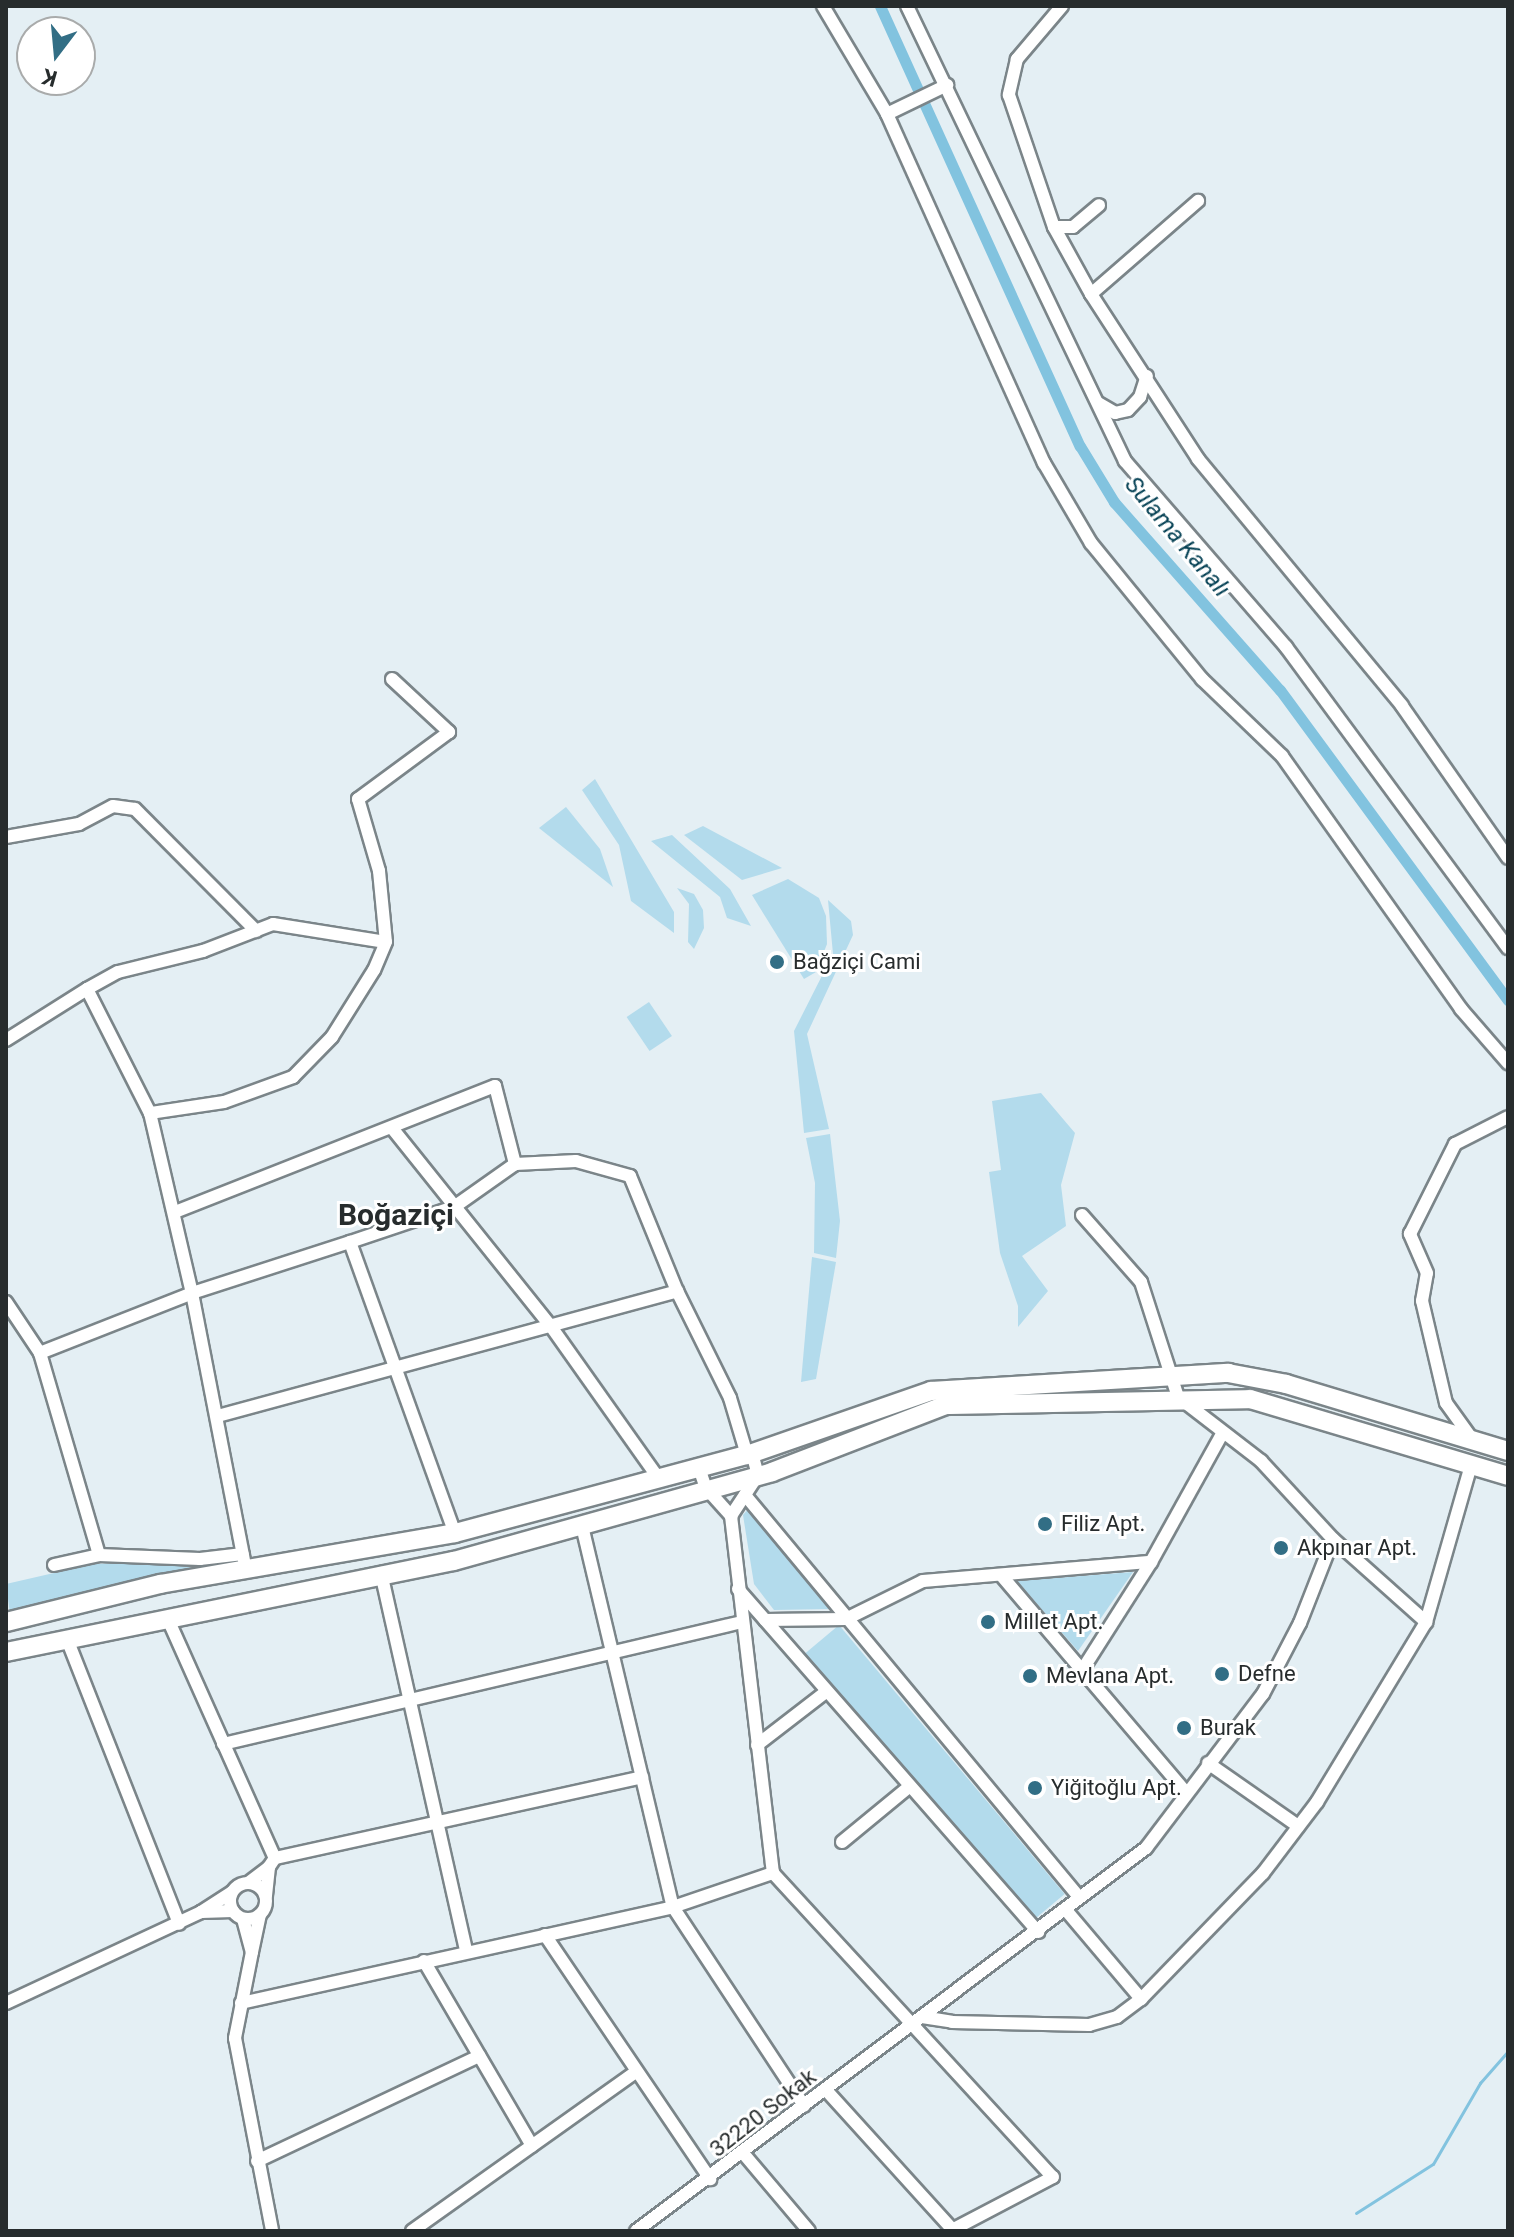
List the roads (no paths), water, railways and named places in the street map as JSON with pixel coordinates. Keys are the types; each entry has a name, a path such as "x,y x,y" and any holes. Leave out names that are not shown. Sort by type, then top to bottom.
{"main road":[{"path":"6,1622 244,1562 455,1533 750,1454 931,1391 1228,1373 1286,1384 1508,1451"},
{"path":"6,1652 381,1573 454,1561 758,1475 946,1405 1178,1397 1250,1399 1508,1476"}],"street":[{"path":"823,6 887,114 1044,463 1091,543 1202,679 1282,756 1461,1009 1508,1063"},
{"path":"907,6 1125,461 1286,647 1508,948"},
{"path":"1062,6 1017,59 1009,95 1054,227 1091,294 1198,459 1402,706 1508,857"},
{"path":"887,114 944,87"},
{"path":"1091,294 1198,201"},
{"path":"1054,227 1073,227 1099,205"},
{"path":"1098,403 1115,413 1128,410 1140,397 1147,376"},
{"path":"150,1113 224,1102 293,1077 332,1037 386,942 379,871 358,799 449,732 392,679"},
{"path":"6,837 79,824 113,806 135,809 256,931"},
{"path":"6,1040 118,972 203,951 273,924 386,942"},
{"path":"54,1565 99,1555 244,1562 218,1416 175,1212 150,1113 87,989"},
{"path":"175,1212 495,1086 515,1164"},
{"path":"1474,1441 1446,1403 1422,1301 1427,1273 1410,1234 1455,1144 1508,1117"},
{"path":"392,1128 550,1325 659,1479"},
{"path":"40,1353 192,1293 454,1207 515,1164 576,1161 630,1176 677,1291 730,1398 758,1475 731,1516"},
{"path":"1082,1215 1141,1282 1178,1397 1222,1434 1261,1461 1333,1539 1426,1622"},
{"path":"350,1242 455,1533"},
{"path":"218,1416 677,1291"},
{"path":"6,1302 40,1353 99,1555"},
{"path":"1081,1672 1151,1562 1222,1434"},
{"path":"917,2020 1089,2025 1117,2017 1141,1999 1263,1873 1298,1826 1426,1622 1471,1465"},
{"path":"699,1468 706,1488 731,1516 773,1873 917,2020 1053,2177 952,2230 826,2090"},
{"path":"745,1495 1079,1897"},
{"path":"582,1526 673,1907 804,2106"},
{"name":"32220 Sokak","path":"641,2230 1146,1848 1263,1694 1300,1623 1333,1539"},
{"path":"765,1620 846,1619 923,1581 1151,1562"},
{"path":"381,1573 466,1950"},
{"path":"1001,1575 1186,1792"},
{"path":"738,1589 1038,1932"},
{"path":"167,1617 272,1863 235,2038 272,2231"},
{"path":"223,1744 409,1704 742,1622"},
{"path":"67,1639 179,1924"},
{"path":"757,1745 827,1691"},
{"path":"1208,1763 1298,1826"},
{"path":"6,2003 179,1924 248,1883 272,1863 435,1821 642,1777"},
{"path":"842,1842 910,1786"},
{"path":"241,2003 466,1950 673,1907 773,1873"},
{"path":"248,1883 266,1896"},
{"path":"232,1892 252,1952"},
{"path":"1065,1909 1141,1999"},
{"path":"201,1912 260,1915"},
{"path":"545,1935 710,2179"},
{"path":"424,1961 532,2146"},
{"path":"257,2161 479,2056"},
{"path":"412,2231 636,2072"},
{"path":"743,2153 809,2231"}],"waterway":[{"name":"Sulama Kanalı","path":"880,6 1080,446 1114,502 1280,690 1508,1000"},
{"path":"1356,2213 1433,2164 1480,2083 1508,2051"}],"place":[{"name":"Bağziçi Cami","path":"777,962"},
{"name":"Filiz Apt.","path":"1045,1524"},
{"name":"Akpınar Apt.","path":"1281,1548"},
{"name":"Millet Apt.","path":"988,1622"},
{"name":"Defne","path":"1222,1674"},
{"name":"Mevlana Apt.","path":"1030,1676"},
{"name":"Burak","path":"1184,1728"},
{"name":"Yiğitoğlu Apt.","path":"1035,1788"}],"district":[{"name":"Boğaziçi","path":"396,1215"}]}
